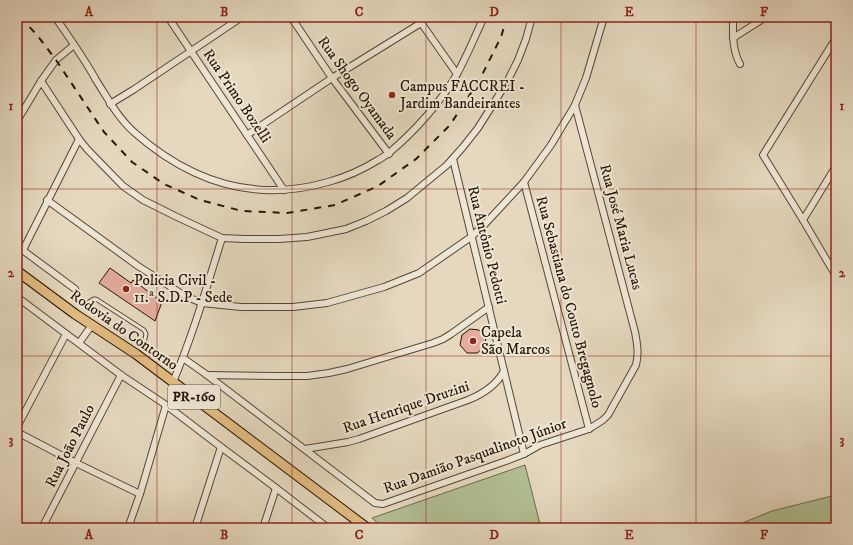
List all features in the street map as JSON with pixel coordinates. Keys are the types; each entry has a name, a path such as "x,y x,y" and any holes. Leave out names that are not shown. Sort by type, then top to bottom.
{"main road":[{"name":"Rodovia do Contorno","path":"17,271 75,314 136,354 367,528"}],"street":[{"path":"55,17 110,104 134,132 171,160 196,174 216,182 242,188 269,190 284,190 317,185 342,178 363,169 388,154 423,120 450,86 484,17"},
{"name":"Rua Primo Bozelli","path":"168,17 284,190"},
{"path":"110,104 242,17"},
{"name":"Rua Shogo Oyamada","path":"292,17 332,78 388,154"},
{"path":"417,17 457,74"},
{"path":"41,81 79,139 108,172 123,186 143,200 222,238 279,239 307,237 346,229 386,211 407,198 428,182 452,159 478,128 508,80 518,60 532,17"},
{"path":"47,200 138,266 185,296 202,303 241,307 293,307 328,303 384,287 419,273 471,237 524,182 551,145 576,105 586,78 604,17"},
{"path":"733,17 733,38 736,57 740,64"},
{"path":"733,38 766,17"},
{"path":"247,135 332,78 421,23"},
{"path":"836,38 763,155 836,276"},
{"path":"17,121 41,81 56,60 74,45"},
{"name":"Rua José Maria Lucas","path":"576,105 635,332 638,356"},
{"path":"22,250 79,139"},
{"name":"Rua Antônio Pedotti","path":"452,159 524,454"},
{"path":"803,220 836,166"},
{"name":"Rua Sebastiana do Couto Bregagnolo","path":"524,182 589,429"},
{"path":"173,382 202,303 222,238"},
{"path":"17,246 75,289"},
{"path":"17,297 121,375 166,406 328,528"},
{"path":"207,375 307,376 347,369 443,339 489,307"},
{"path":"79,343 92,325"},
{"path":"17,427 66,334"},
{"name":"Rua Damião Pasqualinoto Júnior","path":"183,358 375,503 383,504 524,454 540,445 589,429 608,415 633,372 638,356"},
{"name":"Rua Henrique Druzini","path":"305,449 359,439 479,396 500,379 504,371"},
{"name":"Rua João Paulo","path":"42,528 121,375"},
{"path":"128,528 140,494 166,406"},
{"path":"17,432 140,494"},
{"path":"195,528 221,447"},
{"path":"263,528 276,488"}],"lane":[{"path":"88,302 96,299 144,330 146,334 144,344"}],"green space":[{"path":"525,465 541,528 383,528 372,518"},
{"path":"836,495 836,528 730,528 772,511"}],"building":[{"name":"Policia Civil - 11.ª S.D.P - Sede","path":"110,268 131,283 133,280 162,302 155,321 99,283"},
{"name":"Capela São Marcos","path":"470,329 479,330 486,338 484,348 477,353 467,353 460,345 462,335"}],"railway":[{"path":"20,17 37,35 56,60 104,132 132,162 164,184 200,200 242,211 287,213 335,205 378,186 416,159 450,125 480,79 501,37 507,17"}],"place":[{"name":"Campus FACCREI - Jardim Bandeirantes","path":"392,95"},
{"name":"Policia Civil - 11.ª S.D.P - Sede","path":"126,289"},
{"name":"Capela São Marcos","path":"473,341"}]}
